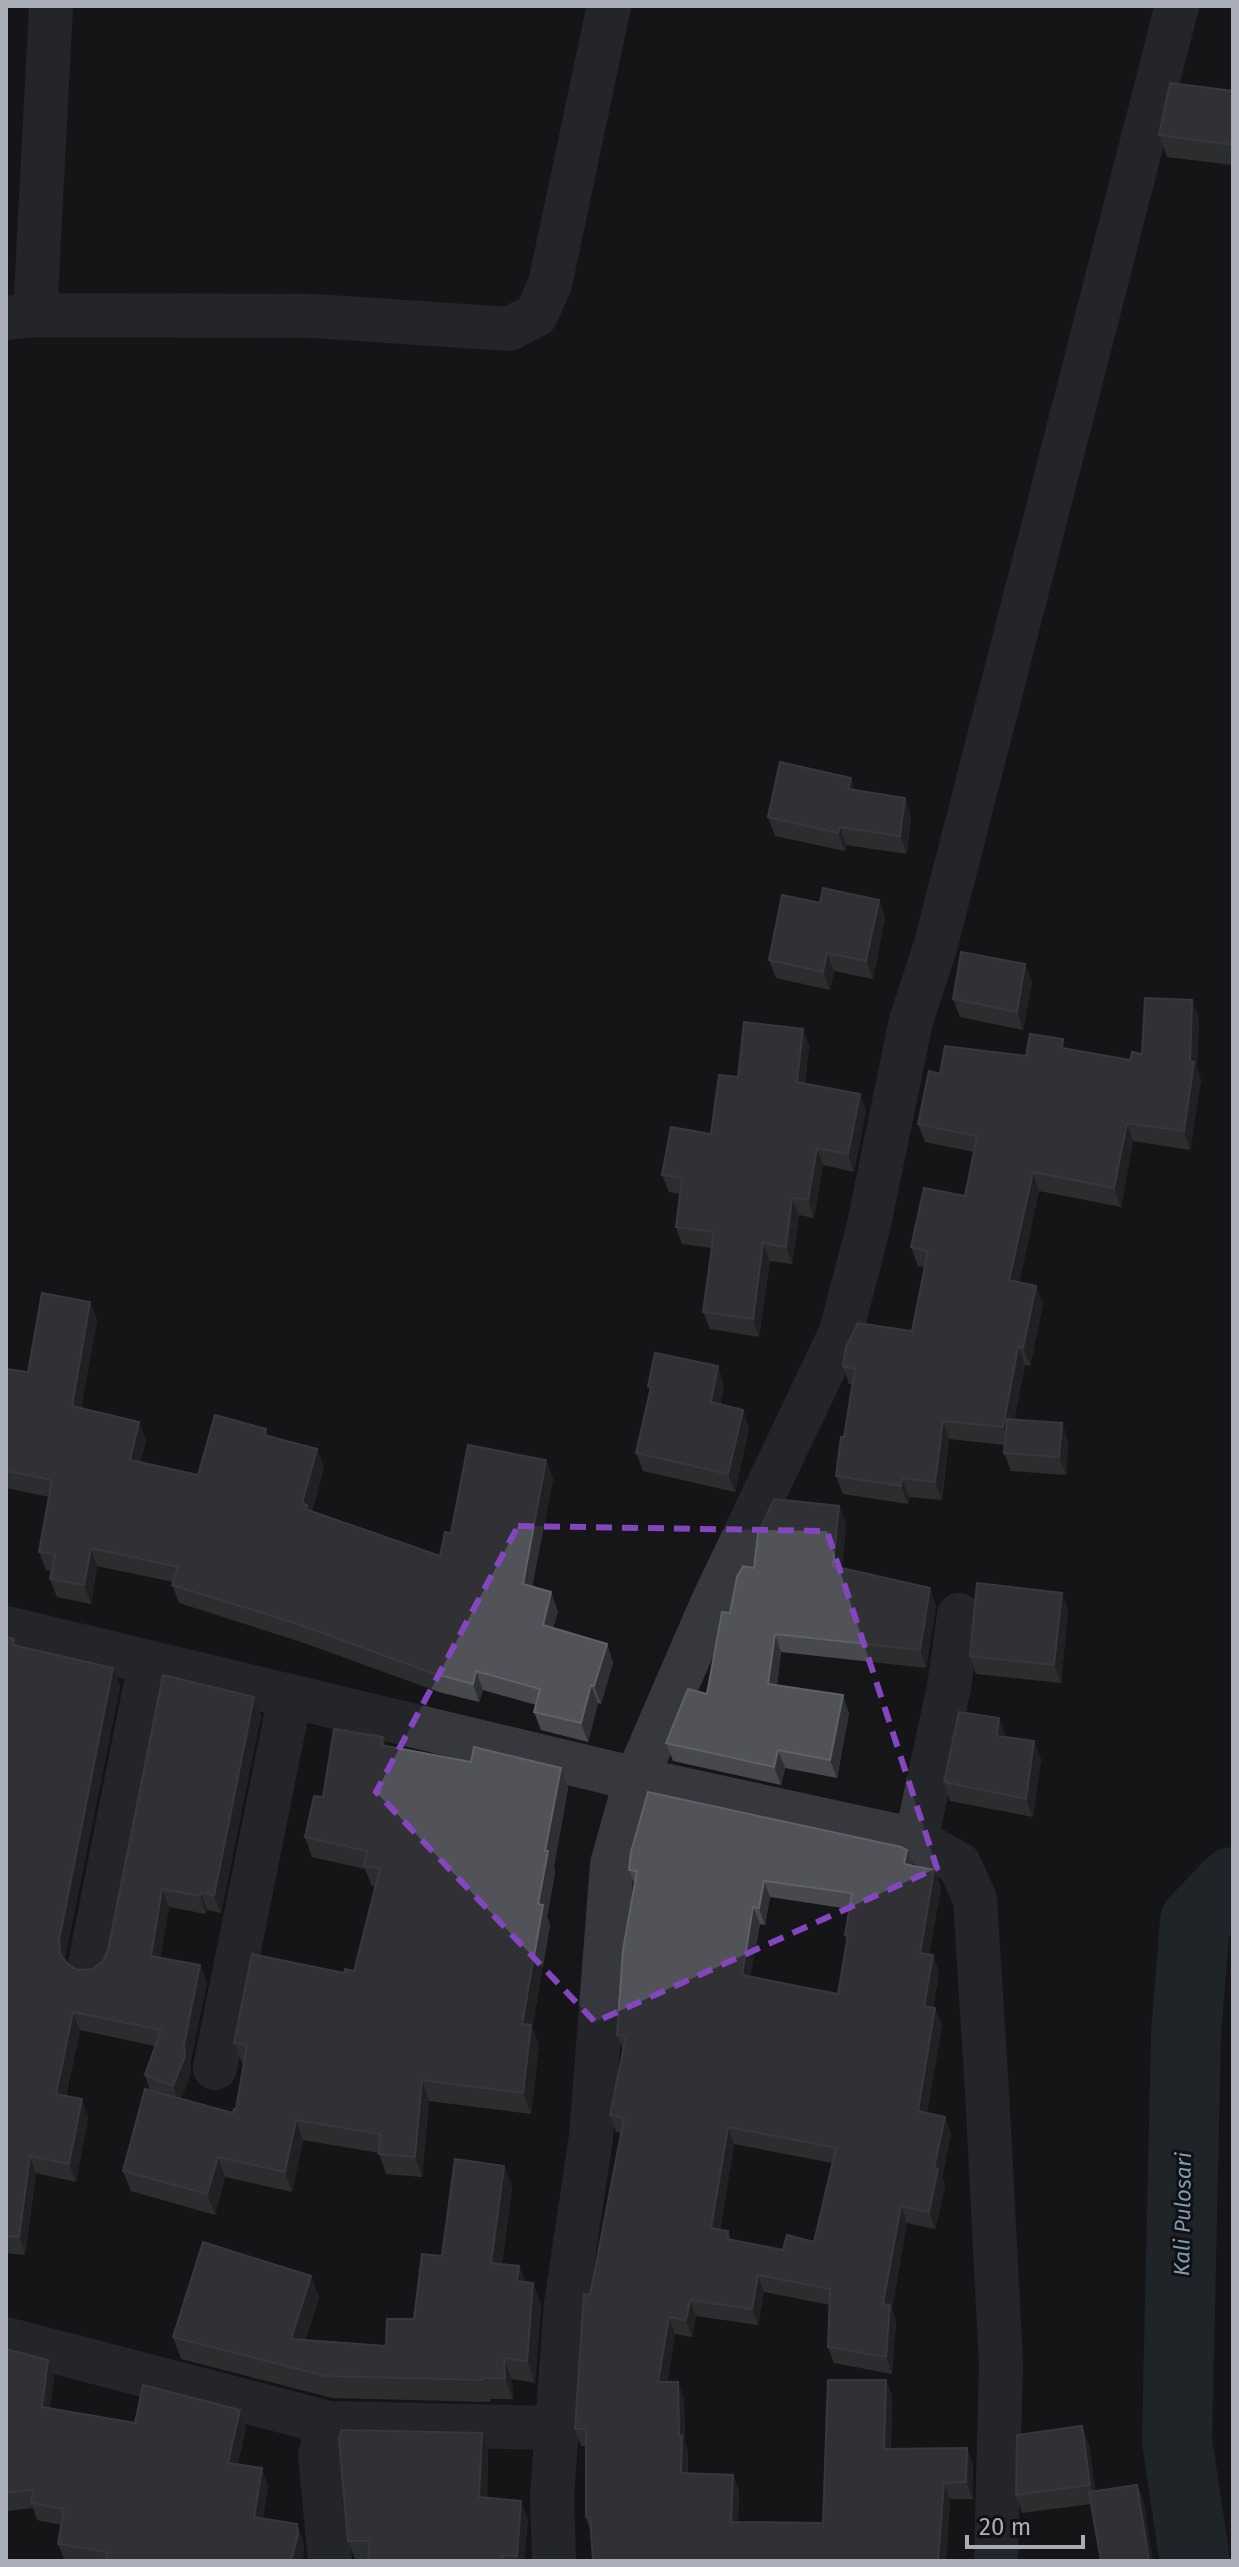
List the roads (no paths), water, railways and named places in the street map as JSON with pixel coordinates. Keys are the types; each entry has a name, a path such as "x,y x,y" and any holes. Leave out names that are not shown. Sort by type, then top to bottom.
{"street":[{"path":"51,6 20,316 314,316 509,329 536,315 550,284 609,6"},
{"path":"554,2561 552,2496 566,2304 591,2137 612,1864 636,1779 711,1606 841,1332 869,1224 911,1021 936,944 1177,6"},
{"path":"916,1840 949,1687 959,1615"},
{"path":"6,1628 636,1779 916,1840 959,1864 975,1899 1001,2363 996,2561"},
{"path":"90,1963 150,1663"},
{"path":"215,2068 290,1697"},
{"path":"6,2339 329,2423 557,2428"},
{"path":"329,2423 320,2455 330,2561"}],"waterway":[{"name":"Kali Pulosari","path":"1195,2561 1177,2441 1186,2035 1195,1921 1233,1882"}]}
